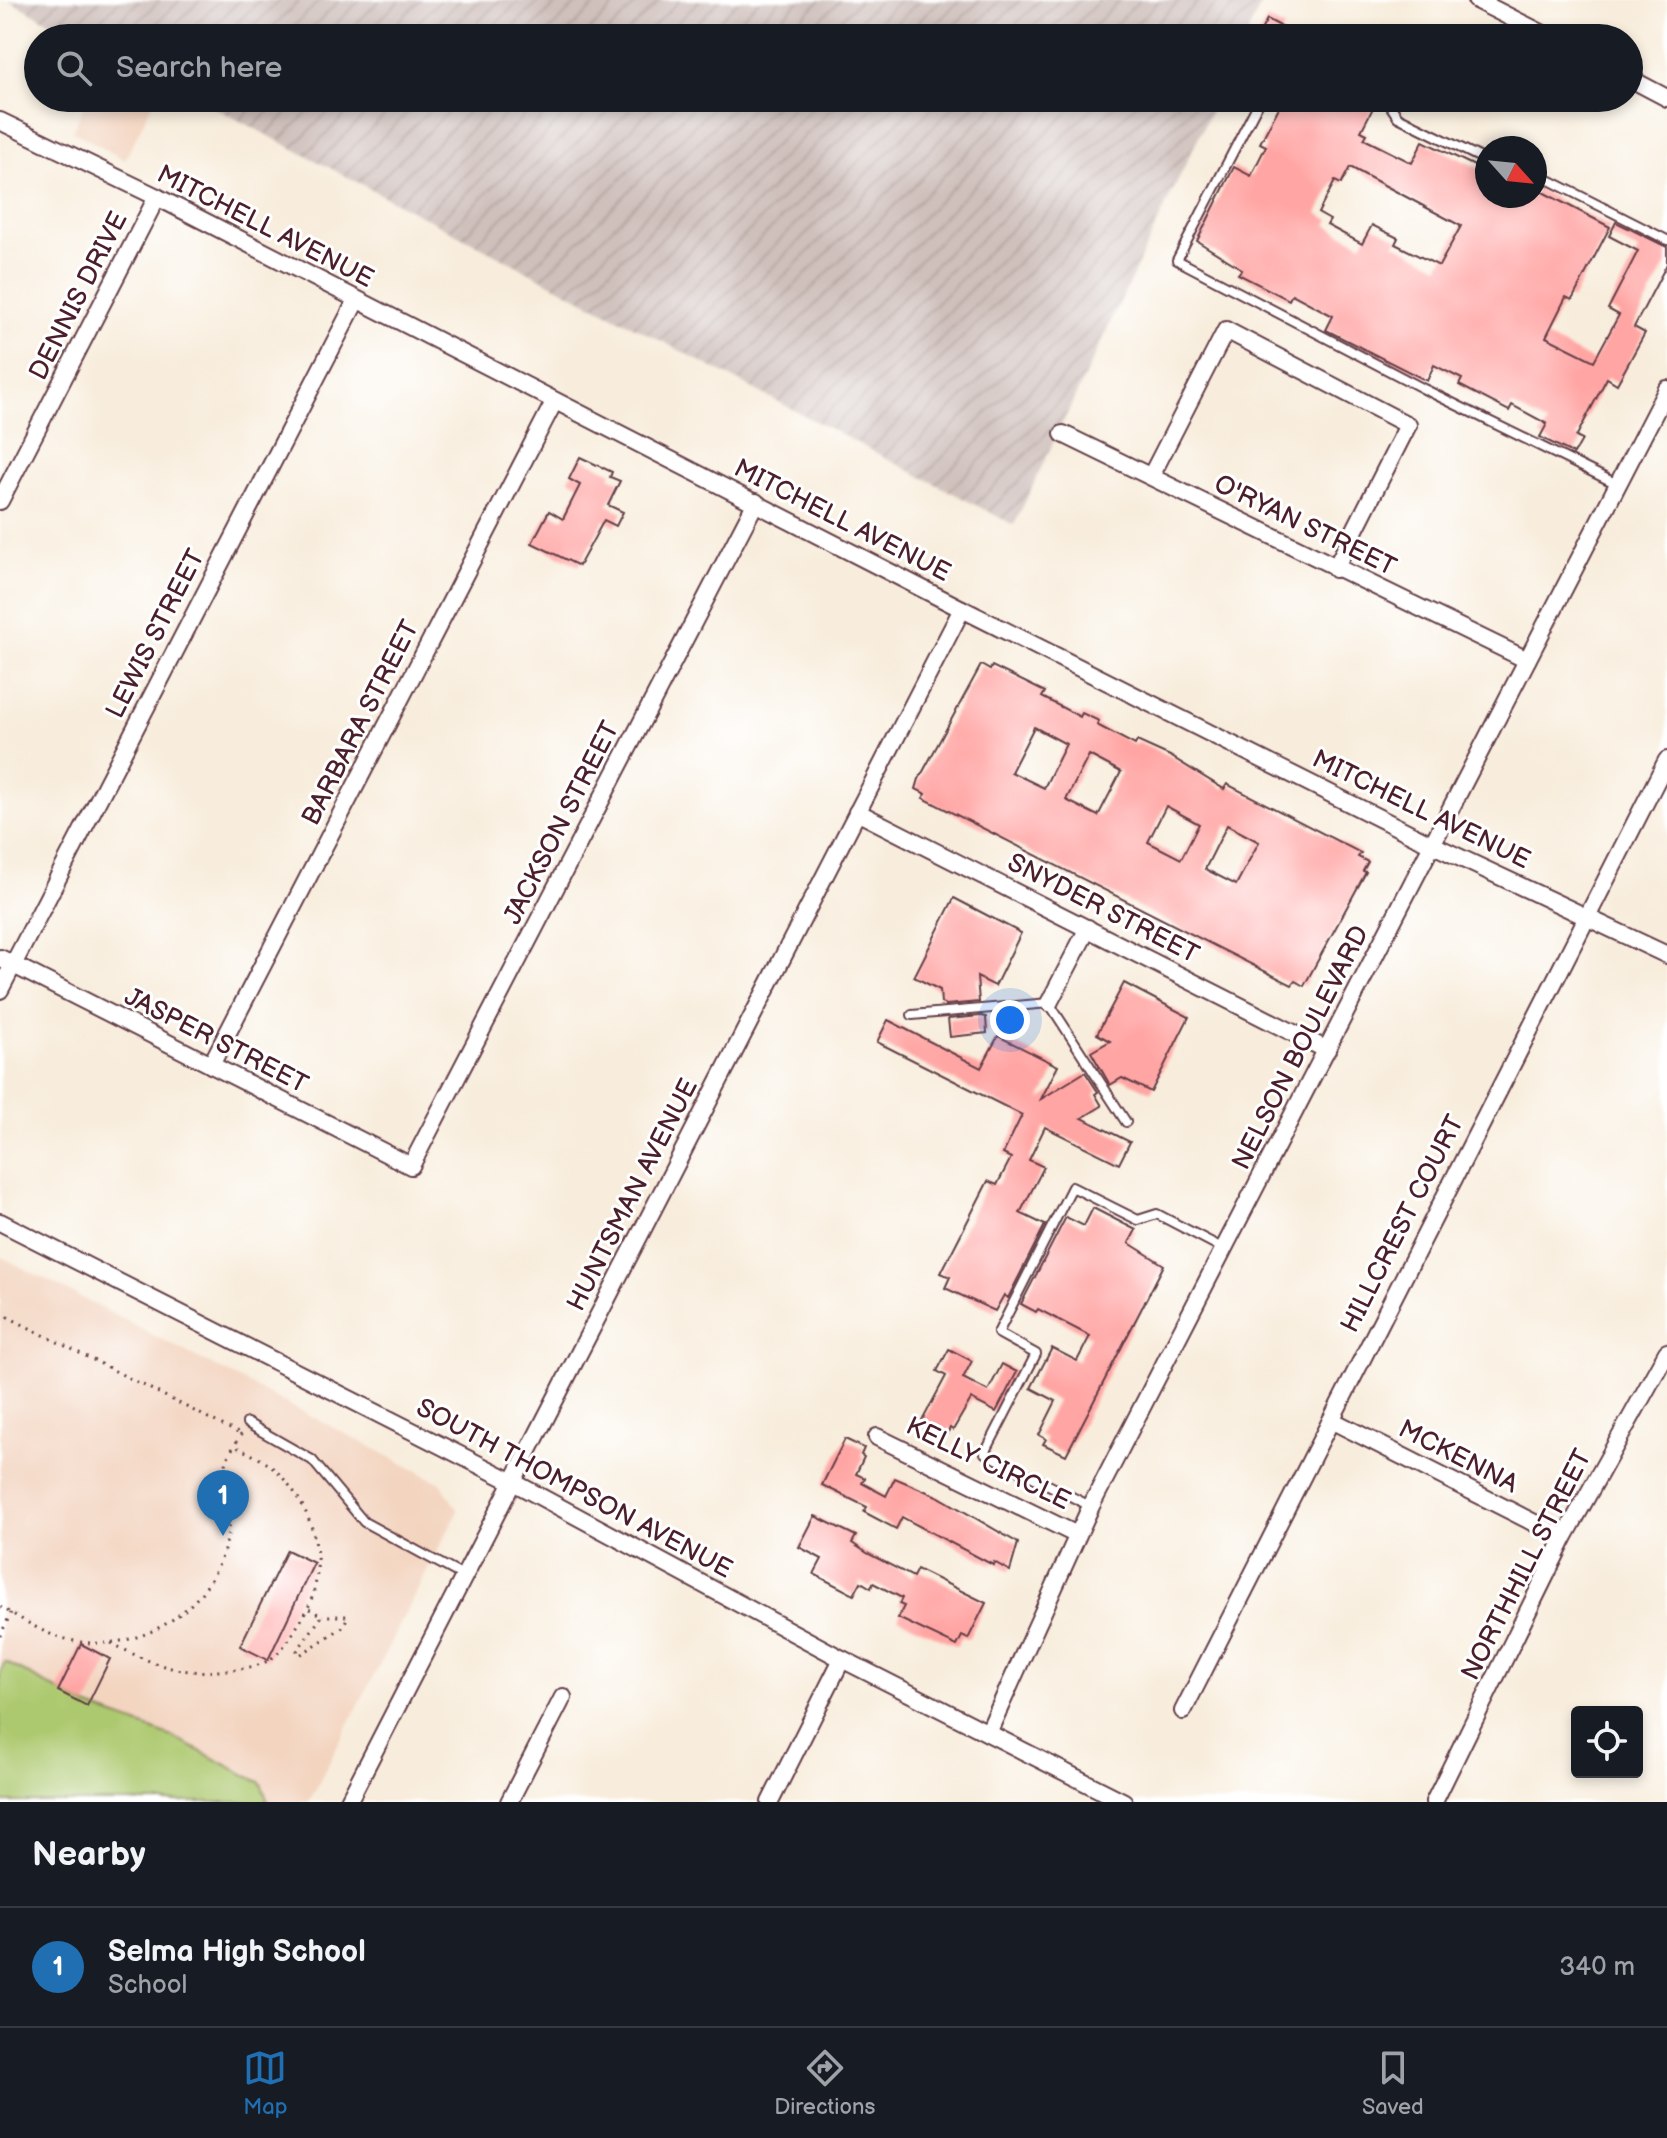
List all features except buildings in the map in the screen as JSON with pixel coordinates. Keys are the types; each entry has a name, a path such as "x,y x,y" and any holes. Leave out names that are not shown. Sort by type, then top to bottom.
{"street":[{"path":"1476,0 1523,24"},
{"path":"1643,85 1667,98"},
{"name":"MITCHELL AVENUE","path":"0,121 157,197 554,402 1431,844 1667,955"},
{"name":"DENNIS DRIVE","path":"0,501 157,197"},
{"name":"LEWIS STREET","path":"0,990 6,961 356,301"},
{"path":"1151,476 1226,330 1408,425 1335,569"},
{"name":"NELSON BOULEVARD","path":"988,1733 1091,1506 1618,485 1663,408 1667,389"},
{"name":"BARBARA STREET","path":"211,1065 554,402"},
{"name":"O'RYAN STREET","path":"1063,434 1527,660"},
{"name":"JACKSON STREET","path":"411,1166 756,502"},
{"name":"HUNTSMAN AVENUE","path":"348,1802 962,609"},
{"name":"HILLCREST COURT","path":"1183,1711 1667,760"},
{"name":"SNYDER STREET","path":"857,812 1327,1050"},
{"path":"1049,1003 1088,928"},
{"name":"JASPER STREET","path":"6,961 411,1166"},
{"name":"SOUTH THOMPSON AVENUE","path":"0,1222 513,1482 842,1659 1124,1802"},
{"name":"NORTHHILL STREET","path":"1434,1802 1564,1538 1660,1383 1667,1352"},
{"name":"MCKENNA","path":"1331,1420 1564,1538"},
{"name":"KELLY CIRCLE","path":"877,1437 1077,1535"},
{"path":"770,1802 842,1659"},
{"path":"509,1802 563,1697"}],"lane":[{"path":"1254,112 1177,260 1424,389 1618,485"},
{"path":"1395,112 1398,117 1475,155"},
{"path":"1547,179 1667,240"},
{"path":"912,1015 1049,1003 1126,1122"},
{"path":"1091,1506 985,1453 1036,1354 998,1333 1072,1187 1138,1220 1157,1214 1224,1249"},
{"path":"247,1423 312,1460 364,1522 465,1577"}],"path":[{"path":"0,1313 241,1434 225,1466 231,1518 213,1577 191,1605 168,1623 137,1638 111,1643 64,1639 0,1607"},
{"path":"111,1643 148,1663 177,1672 244,1669 271,1660 309,1609 316,1582 317,1549 310,1514 268,1464 235,1446"},
{"path":"309,1609 322,1616 348,1616 343,1627 300,1655 297,1651 322,1616"},
{"path":"0,1636 11,1613"}],"shaded area":[{"path":"8,0 1263,0 1252,24 53,24"},
{"path":"81,112 148,112 125,160 72,131"},
{"path":"223,112 1210,112 1014,525"},
{"path":"0,1256 441,1483 458,1511 309,1802 0,1802"}],"green space":[{"path":"5,1662 87,1706 173,1737 261,1783 268,1802 0,1802 0,1671"}],"place":[{"name":"Selma High School","path":"223,1536"}]}
